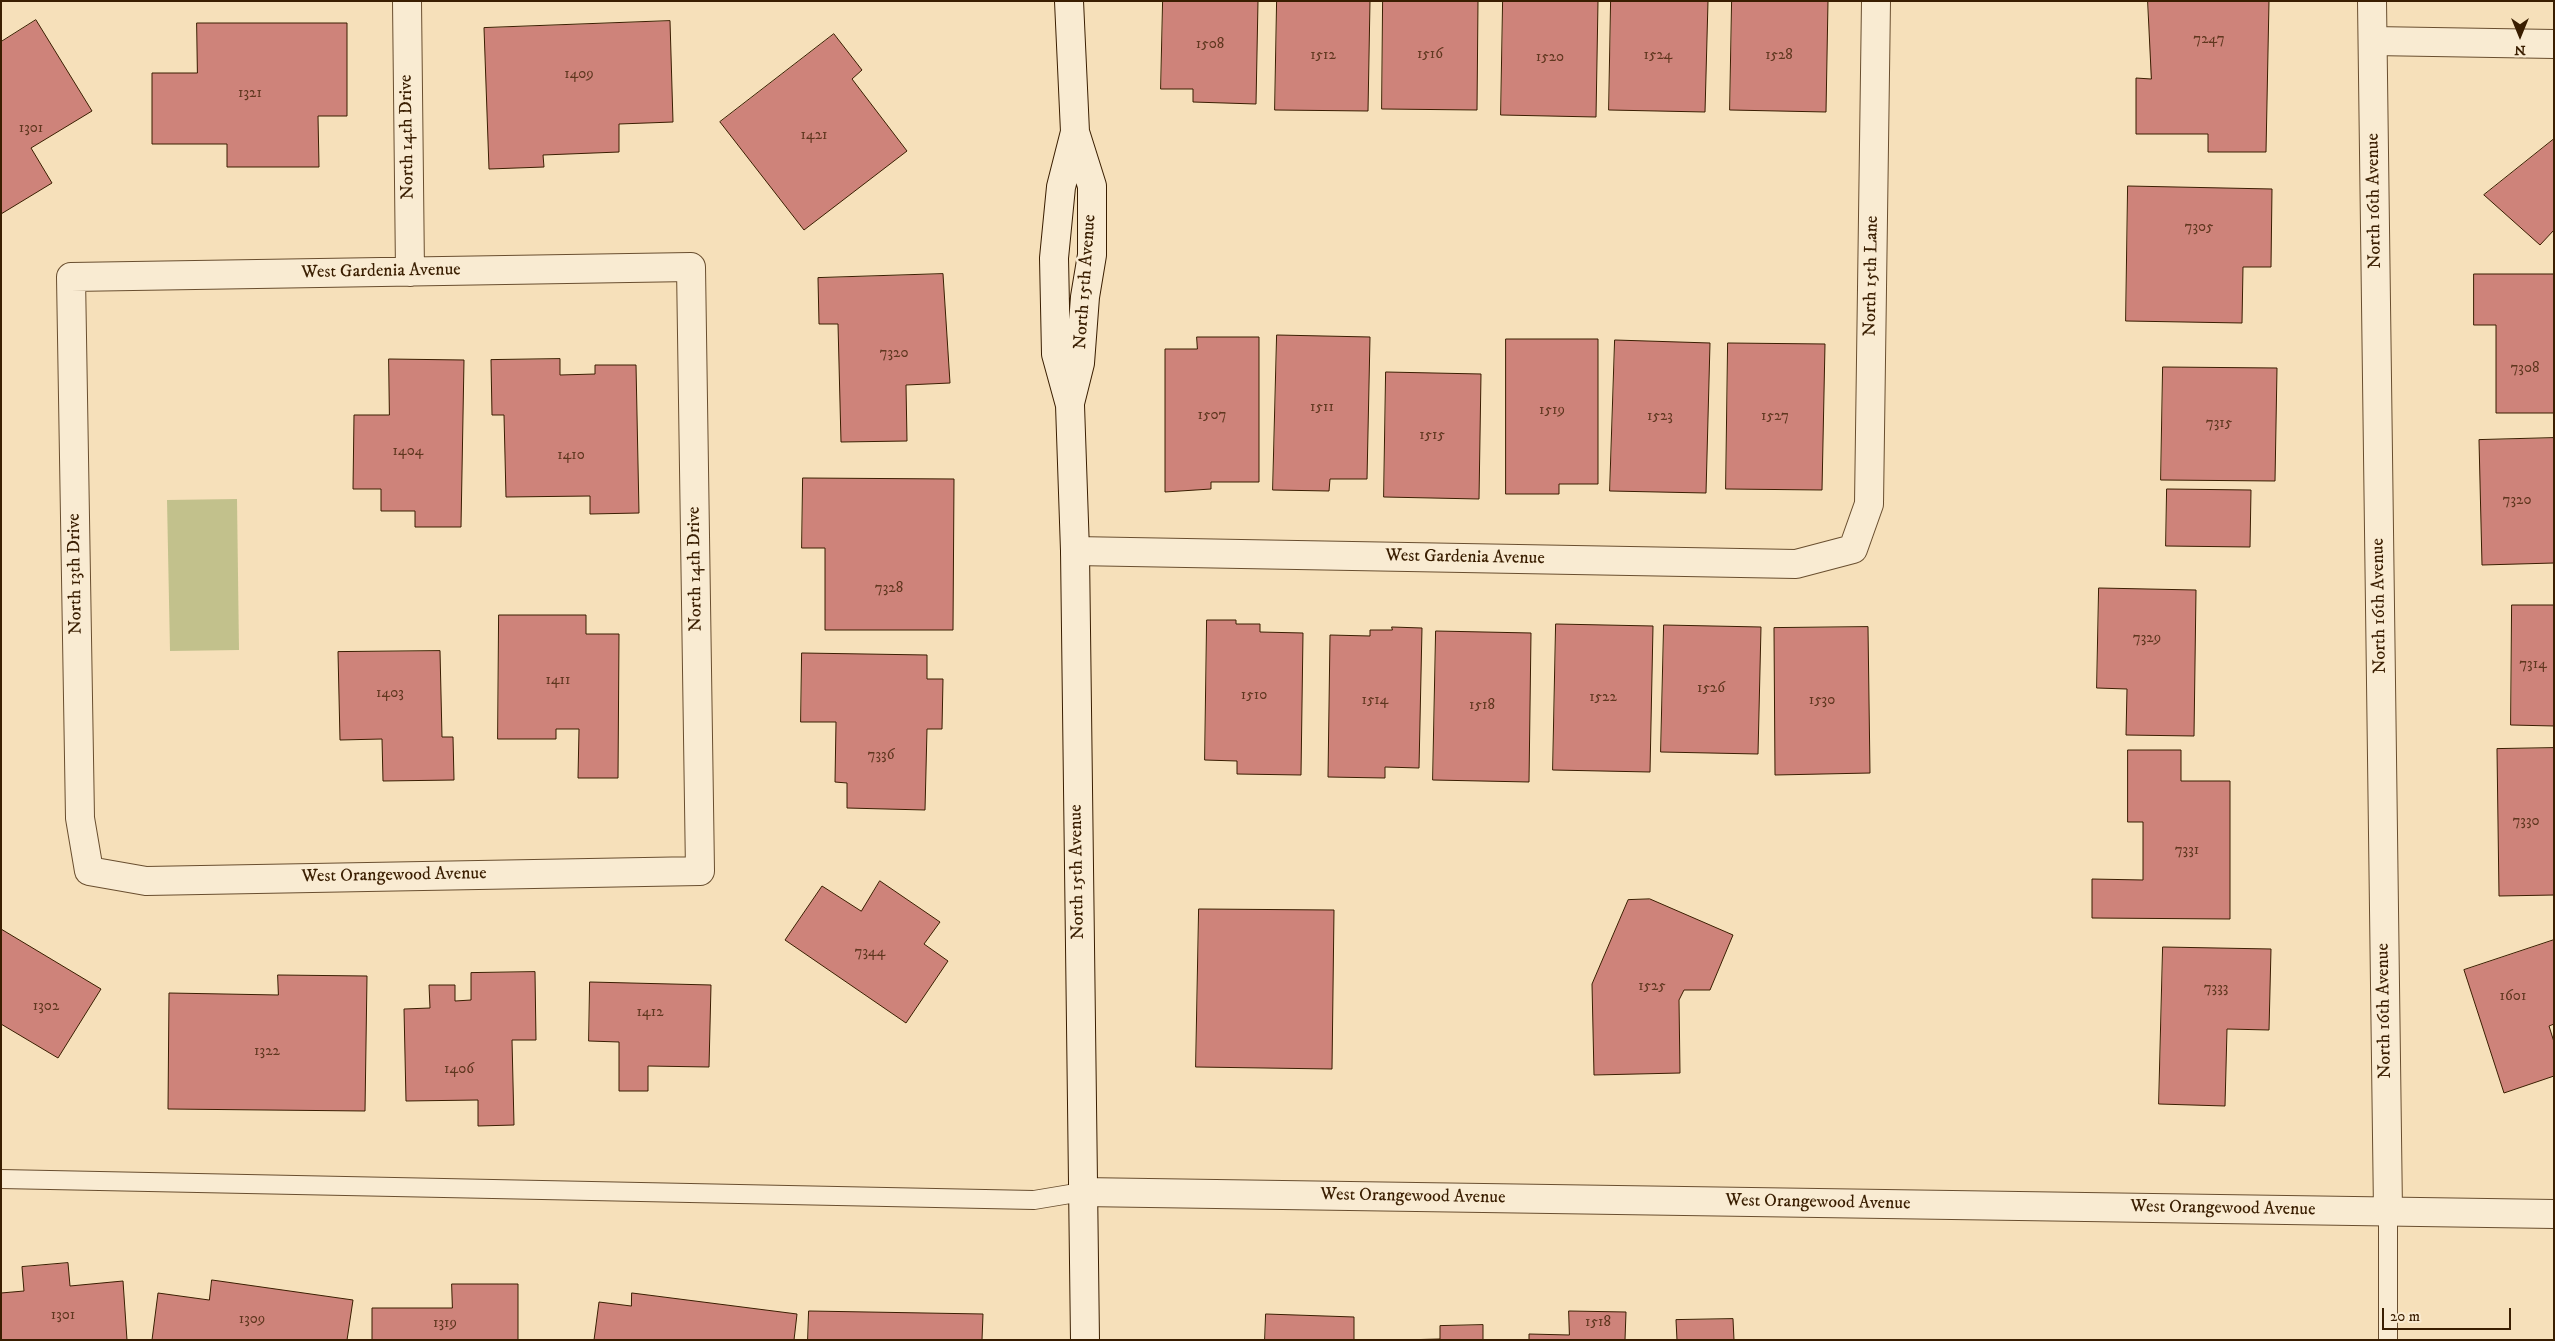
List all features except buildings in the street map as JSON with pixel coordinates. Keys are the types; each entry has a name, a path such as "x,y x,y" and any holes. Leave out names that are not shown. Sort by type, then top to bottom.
{"street":[{"name":"North 14th Drive","path":"406,1 410,272"},
{"name":"North 15th Avenue","path":"1070,1 1075,132 1092,186 1092,255 1085,297 1080,363 1070,405"},
{"name":"North 15th Lane","path":"1853,549 1869,504 1876,1"},
{"name":"North 16th Avenue","path":"2372,1 2388,1211"},
{"path":"2373,40 2554,44"},
{"name":"North 15th Avenue","path":"1075,132 1061,188 1054,258 1056,354 1070,405 1075,551 1085,1340"},
{"name":"North 14th Drive","path":"691,267 700,871"},
{"name":"West Gardenia Avenue","path":"71,277 691,267"},
{"name":"North 13th Drive","path":"71,277 80,818 89,871"},
{"name":"West Gardenia Avenue","path":"1075,551 1796,564 1853,549"},
{"name":"West Orangewood Avenue","path":"89,871 146,881 700,871"},
{"name":"West Orangewood Avenue","path":"1082,1192 2554,1214"}],"lane":[{"path":"1,1179 1024,1200 1082,1192"},
{"path":"2388,1211 2388,1340"}],"shaded area":[{"path":"237,499 239,650 170,651 167,500"}]}
